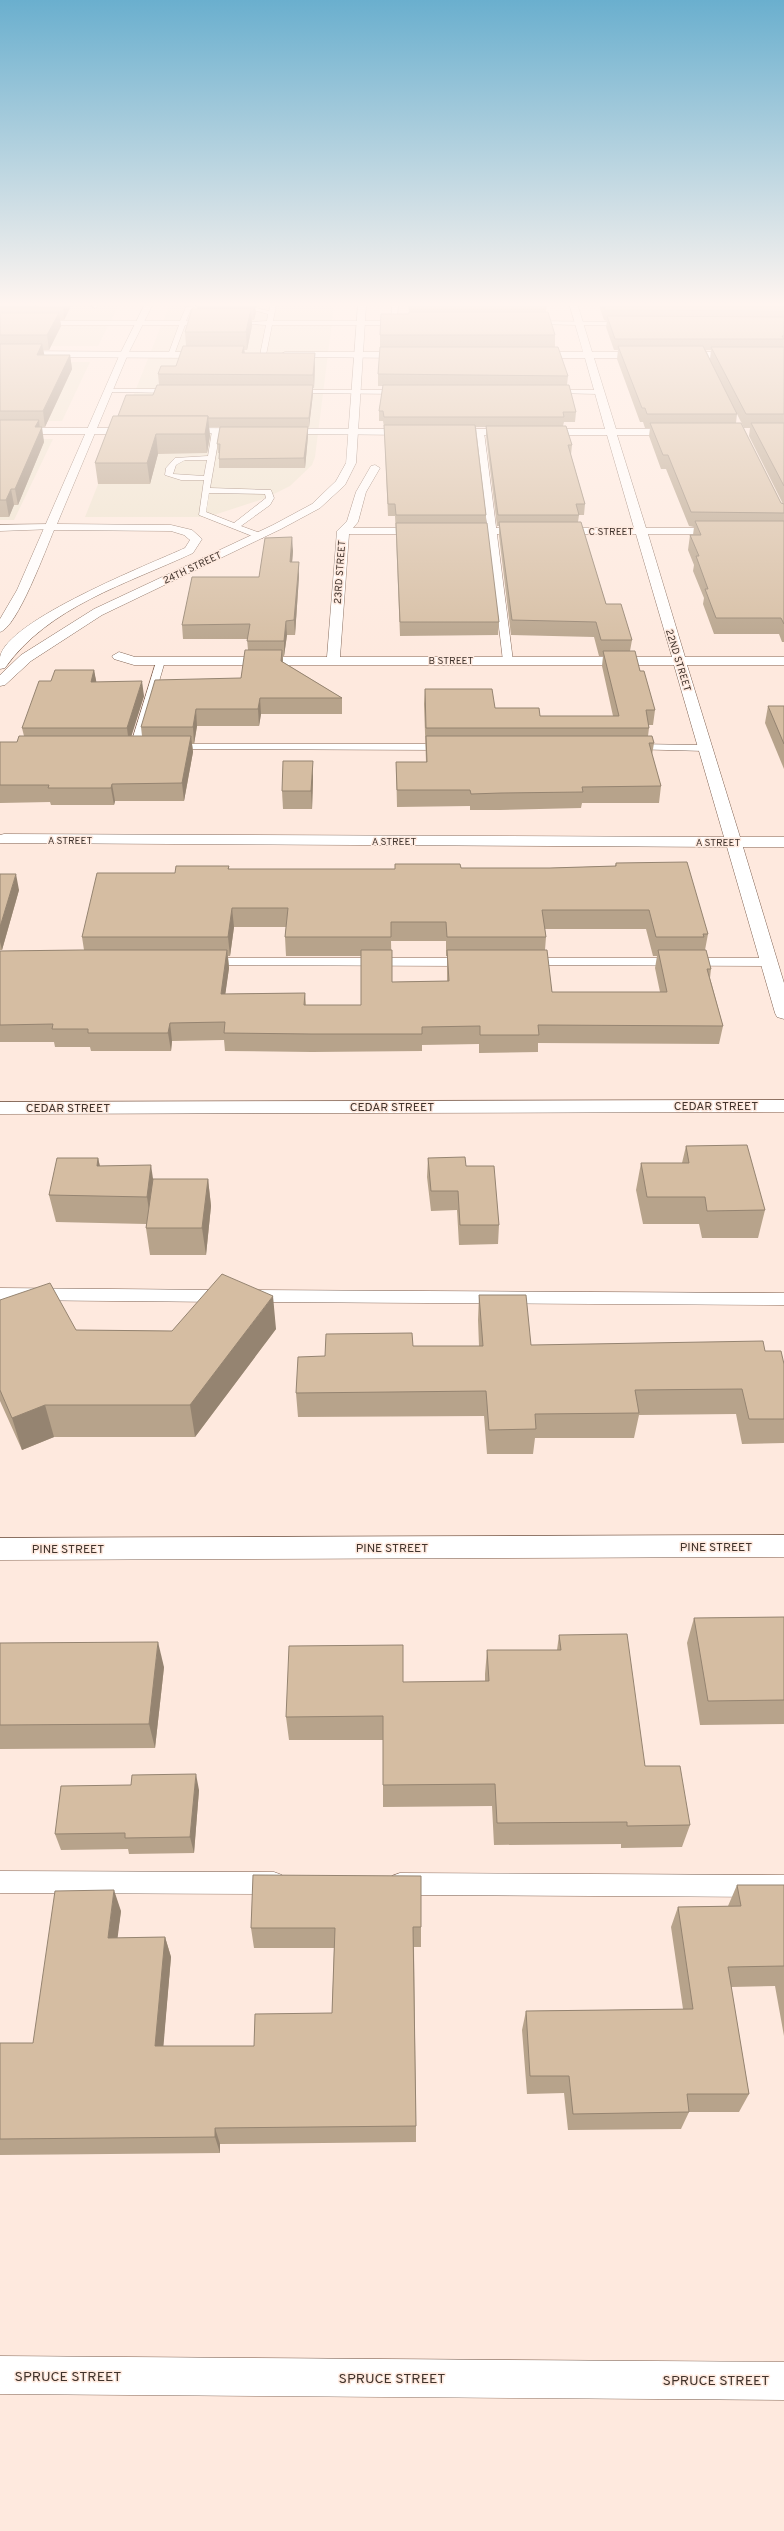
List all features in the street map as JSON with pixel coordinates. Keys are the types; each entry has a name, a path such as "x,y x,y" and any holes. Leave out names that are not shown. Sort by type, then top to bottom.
{"street":[{"path":"0,628 10,616 23,590 94,424"},
{"path":"354,424 354,432"},
{"name":"22ND STREET","path":"609,424 784,1013"},
{"path":"0,431 146,431"},
{"path":"169,431 688,432"},
{"name":"24TH STREET","path":"0,682 26,658 61,634 98,612 260,536 310,510 331,495 340,483 351,463 354,432"},
{"name":"23RD STREET","path":"332,660 343,531 352,522 360,492 375,468"},
{"path":"0,528 171,528 188,532 196,540 189,550 97,591 60,612 12,647 0,665"},
{"name":"C STREET","path":"343,531 784,531"},
{"name":"B STREET","path":"119,656 134,661 784,661"},
{"name":"A STREET","path":"4,839 784,842"},
{"name":"CEDAR STREET","path":"0,1108 784,1106"},
{"name":"PINE STREET","path":"0,1549 784,1546"},
{"name":"SPRUCE STREET","path":"0,2375 784,2381"}],"lane":[{"path":"216,432 202,513 260,536"},
{"path":"480,432 508,661"},
{"path":"208,478 175,478 169,475 169,471 173,463 178,459 211,458"},
{"path":"205,490 268,492 270,498 267,503 235,526"},
{"path":"135,747 160,661"},
{"path":"159,747 460,747"},
{"path":"618,747 705,748"},
{"path":"198,962 483,962"},
{"path":"515,962 769,962"},
{"path":"0,1294 784,1299"},
{"path":"0,1882 293,1883"},
{"path":"380,1884 784,1886"}],"shaded area":[{"path":"122,424 319,424 315,457 312,465 290,486 266,498 208,517 85,517"},
{"path":"0,439 53,439 14,520 0,520"}],"building":[{"path":"0,424 37,424 35,427 42,427 15,489 11,489 6,500 0,500"},
{"path":"110,424 207,424 205,434 156,434 147,463 95,463"},
{"path":"650,424 742,424 781,503 784,504 784,513 691,512 668,455 663,455"},
{"path":"752,424 784,424 784,486"},
{"path":"384,425 475,425 486,515 396,515 395,504 388,504"},
{"path":"486,426 566,426 572,445 568,445 585,504 576,504 579,515 498,515"},
{"path":"220,427 308,427 304,458 219,459 220,444 217,444"},
{"path":"695,521 784,521 784,624 781,618 716,618 705,589 708,589 696,556 699,556 690,535 701,535"},
{"path":"499,522 581,522 606,604 621,604 632,640 601,640 596,622 512,620"},
{"path":"396,523 487,523 499,622 400,622"},
{"path":"292,537 290,562 299,562 294,620 286,621 284,641 247,641 250,624 182,625 192,577 259,577 265,538"},
{"path":"245,650 282,650 281,661 342,698 260,698 258,709 196,709 193,727 141,727 155,680 241,678"},
{"path":"603,651 635,651 640,671 644,671 655,710 646,710 649,728 426,728 425,689 492,689 495,708 539,708 540,716 619,716"},
{"path":"55,670 94,670 91,682 142,681 127,728 22,728 39,681 51,681"},
{"path":"768,706 784,706 784,744"},
{"path":"19,736 191,736 182,783 112,784 111,788 48,788 49,785 0,785 0,742 17,742"},
{"path":"426,736 652,736 654,743 649,743 661,786 582,787 583,792 471,794 470,790 397,790 396,762 427,762"},
{"path":"283,761 313,761 311,791 282,791"},
{"path":"687,862 708,934 703,934 704,937 656,937 649,910 542,910 546,937 447,937 446,922 391,922 391,937 285,937 288,908 232,908 228,937 82,937 97,873 175,873 176,866 229,866 228,869 395,869 395,864 460,864 461,868 550,868 616,866 616,863"},
{"path":"0,874 16,874 0,927"},
{"path":"227,950 221,994 305,993 304,1005 361,1005 361,950 392,950 392,982 449,981 447,950 547,950 552,992 667,992 658,950 706,950 711,969 707,969 723,1026 538,1025 539,1035 480,1035 480,1026 422,1027 422,1034 311,1034 224,1033 225,1022 170,1023 168,1033 88,1033 88,1029 52,1029 53,1024 0,1025 0,951"},
{"path":"747,1145 765,1210 707,1211 705,1197 647,1197 641,1163 689,1163 686,1146"},
{"path":"465,1157 466,1166 494,1166 499,1225 460,1225 458,1191 431,1191 428,1158"},
{"path":"57,1158 98,1158 97,1166 151,1165 147,1197 49,1195"},
{"path":"153,1179 208,1179 202,1228 146,1228"},
{"path":"222,1274 273,1296 190,1405 45,1405 12,1418 0,1390 0,1300 50,1283 76,1330 172,1331"},
{"path":"479,1295 526,1295 531,1345 763,1341 765,1351 781,1351 784,1364 784,1419 749,1419 742,1389 635,1390 639,1413 535,1414 536,1429 489,1430 486,1391 296,1393 298,1357 325,1356 326,1334 412,1333 413,1346 483,1346"},
{"path":"784,1617 784,1700 708,1701 694,1618"},
{"path":"627,1634 645,1766 680,1766 690,1825 627,1826 627,1822 497,1823 495,1784 383,1785 383,1716 286,1717 289,1646 403,1645 403,1682 489,1681 487,1650 561,1650 559,1635"},
{"path":"158,1642 149,1724 0,1725 0,1643"},
{"path":"196,1774 190,1837 125,1838 125,1833 55,1834 61,1786 131,1785 132,1775"},
{"path":"253,1875 421,1876 421,1927 413,1927 416,2126 215,2128 215,2137 0,2139 0,2043 33,2043 55,1891 114,1890 108,1938 165,1937 155,2046 254,2046 255,2014 332,2013 335,1928 251,1928"},
{"path":"737,1885 784,1885 784,1966 728,1967 749,2094 687,2094 689,2112 573,2114 569,2076 530,2076 526,2011 693,2009 678,1907 741,1906"}]}
